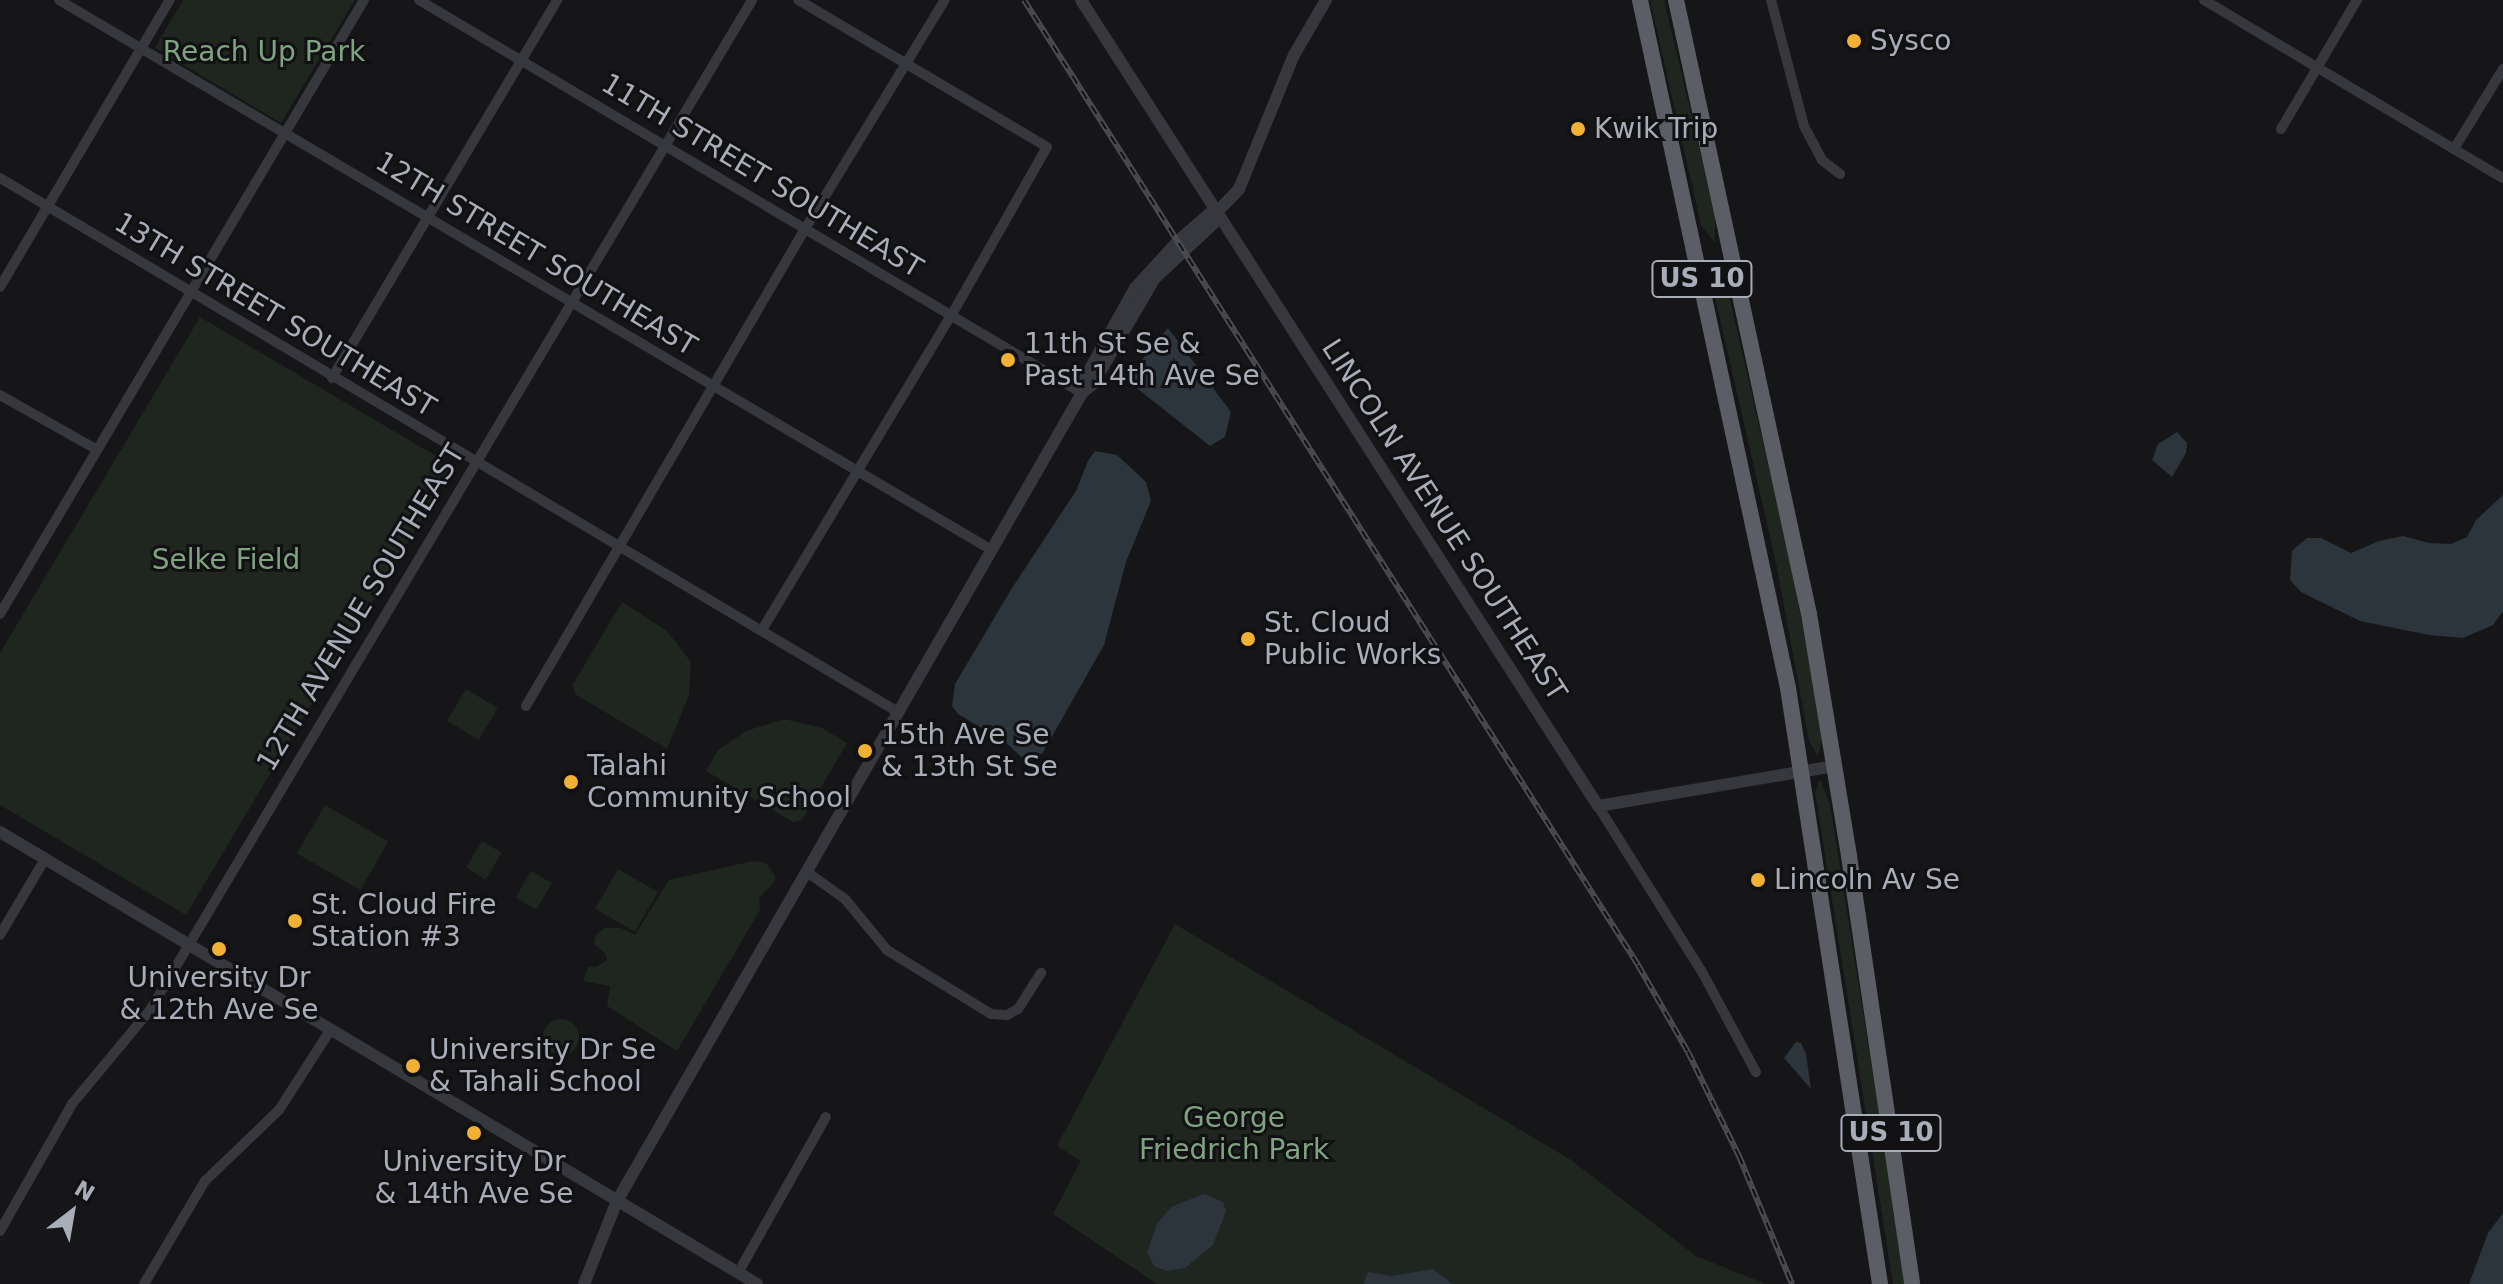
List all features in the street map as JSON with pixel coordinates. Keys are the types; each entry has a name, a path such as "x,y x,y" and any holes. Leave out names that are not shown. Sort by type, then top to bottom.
{"highway":[{"name":"US 10","path":"1640,0 1762,558 1802,771 1880,1284"},
{"name":"US 10","path":"1676,0 1781,474 1835,766 1912,1284"}],"street":[{"name":"12TH STREET SOUTHEAST","path":"59,0 990,549"},
{"path":"0,287 170,0"},
{"path":"0,612 364,0"},
{"name":"11TH STREET SOUTHEAST","path":"419,0 1082,393"},
{"path":"332,378 557,0"},
{"name":"12TH AVENUE SOUTHEAST","path":"0,1231 72,1104 139,1026 189,945 752,0"},
{"path":"762,630 855,470 951,316 1047,147 798,0"},
{"path":"526,706 712,385 945,0"},
{"name":"LINCOLN AVENUE SOUTHEAST","path":"1081,0 1682,938 1756,1072"},
{"path":"584,1284 617,1201 1082,393 1093,384 1155,278 1215,222 1217,212 1239,189 1294,55 1326,0"},
{"path":"1771,0 1804,126 1822,160 1840,174"},
{"path":"2204,0 2503,178"},
{"path":"2281,129 2357,0"},
{"path":"2454,149 2503,69"},
{"name":"13TH STREET SOUTHEAST","path":"0,178 189,294 898,712"},
{"path":"0,395 96,449"},
{"path":"1598,806 1835,766"},
{"path":"0,832 757,1284"},
{"path":"0,935 45,859"},
{"path":"807,872 847,901 887,950 991,1014 1007,1015 1018,1009 1041,973"},
{"path":"144,1284 205,1181 279,1110 331,1029"},
{"path":"738,1273 826,1117"}],"green space":[{"name":"Reach Up Park","path":"183,0 355,0 281,123 155,48"},
{"path":"1650,0 1664,0 1715,213 1715,243 1701,225"},
{"path":"1716,271 1727,287 1790,559 1823,736 1818,756 1809,741 1776,563 1715,297"},
{"name":"Selke Field","path":"200,317 453,466 186,915 0,805 0,653"},
{"path":"622,602 667,631 691,662 689,695 667,749 575,694 573,684"},
{"path":"466,689 498,708 479,740 447,721"},
{"path":"784,719 822,728 847,743 802,820 793,822 706,771 718,750 746,731"},
{"path":"1820,779 1830,804 1906,1284 1893,1284 1815,792"},
{"path":"325,805 388,842 360,890 297,853"},
{"path":"482,841 502,853 486,879 466,868"},
{"path":"753,861 766,863 775,876 774,882 759,898 760,910 677,1051 607,1006 610,986 583,981 588,967 596,967 607,960 605,953 594,944 596,934 605,928 621,928 635,935 669,880"},
{"path":"618,869 658,892 635,932 595,909"},
{"path":"531,871 552,883 536,910 516,898"},
{"name":"George Friedrich Park","path":"1175,924 1571,1160 1696,1256 1766,1284 1157,1284 1053,1214 1081,1161 1057,1146"},
{"path":"561,1019 574,1024 579,1037 574,1050 561,1055 548,1050 543,1037 548,1024"}],"shaded area":[{"path":"1168,328 1231,412 1225,437 1210,446 1134,386 1136,367"},
{"path":"2177,432 2187,443 2186,453 2172,477 2152,460 2158,444"},
{"path":"1095,451 1117,455 1146,482 1151,501 1126,562 1104,645 1042,754 1028,763 1005,742 958,714 952,706 955,684 1012,588 1076,491"},
{"path":"2503,495 2503,611 2493,625 2463,638 2429,635 2360,621 2301,592 2290,580 2292,551 2307,538 2321,538 2351,553 2379,541 2403,536 2429,543 2451,544 2467,537 2476,520"},
{"path":"1796,1042 1801,1043 1806,1054 1811,1089 1784,1058"},
{"path":"1204,1194 1223,1202 1226,1211 1213,1245 1185,1268 1167,1271 1154,1266 1147,1252 1157,1224 1171,1207"},
{"path":"2503,1213 2503,1284 2469,1284 2488,1233"},
{"path":"1433,1269 1452,1284 1363,1284 1368,1272 1391,1276"}],"railway":[{"path":"1024,0 1638,965 1688,1052 1739,1156 1792,1284"}],"place":[{"name":"Sysco","path":"1854,41"},
{"name":"Kwik Trip","path":"1578,129"},
{"name":"11th St Se & Past 14th Ave Se","path":"1008,360"},
{"name":"St. Cloud Public Works","path":"1248,639"},
{"name":"15th Ave Se & 13th St Se","path":"865,751"},
{"name":"Talahi Community School","path":"571,782"},
{"name":"Lincoln Av Se","path":"1758,880"},
{"name":"St. Cloud Fire Station #3","path":"295,921"},
{"name":"University Dr & 12th Ave Se","path":"219,949"},
{"name":"University Dr Se & Tahali School","path":"413,1066"},
{"name":"University Dr & 14th Ave Se","path":"474,1133"}]}
